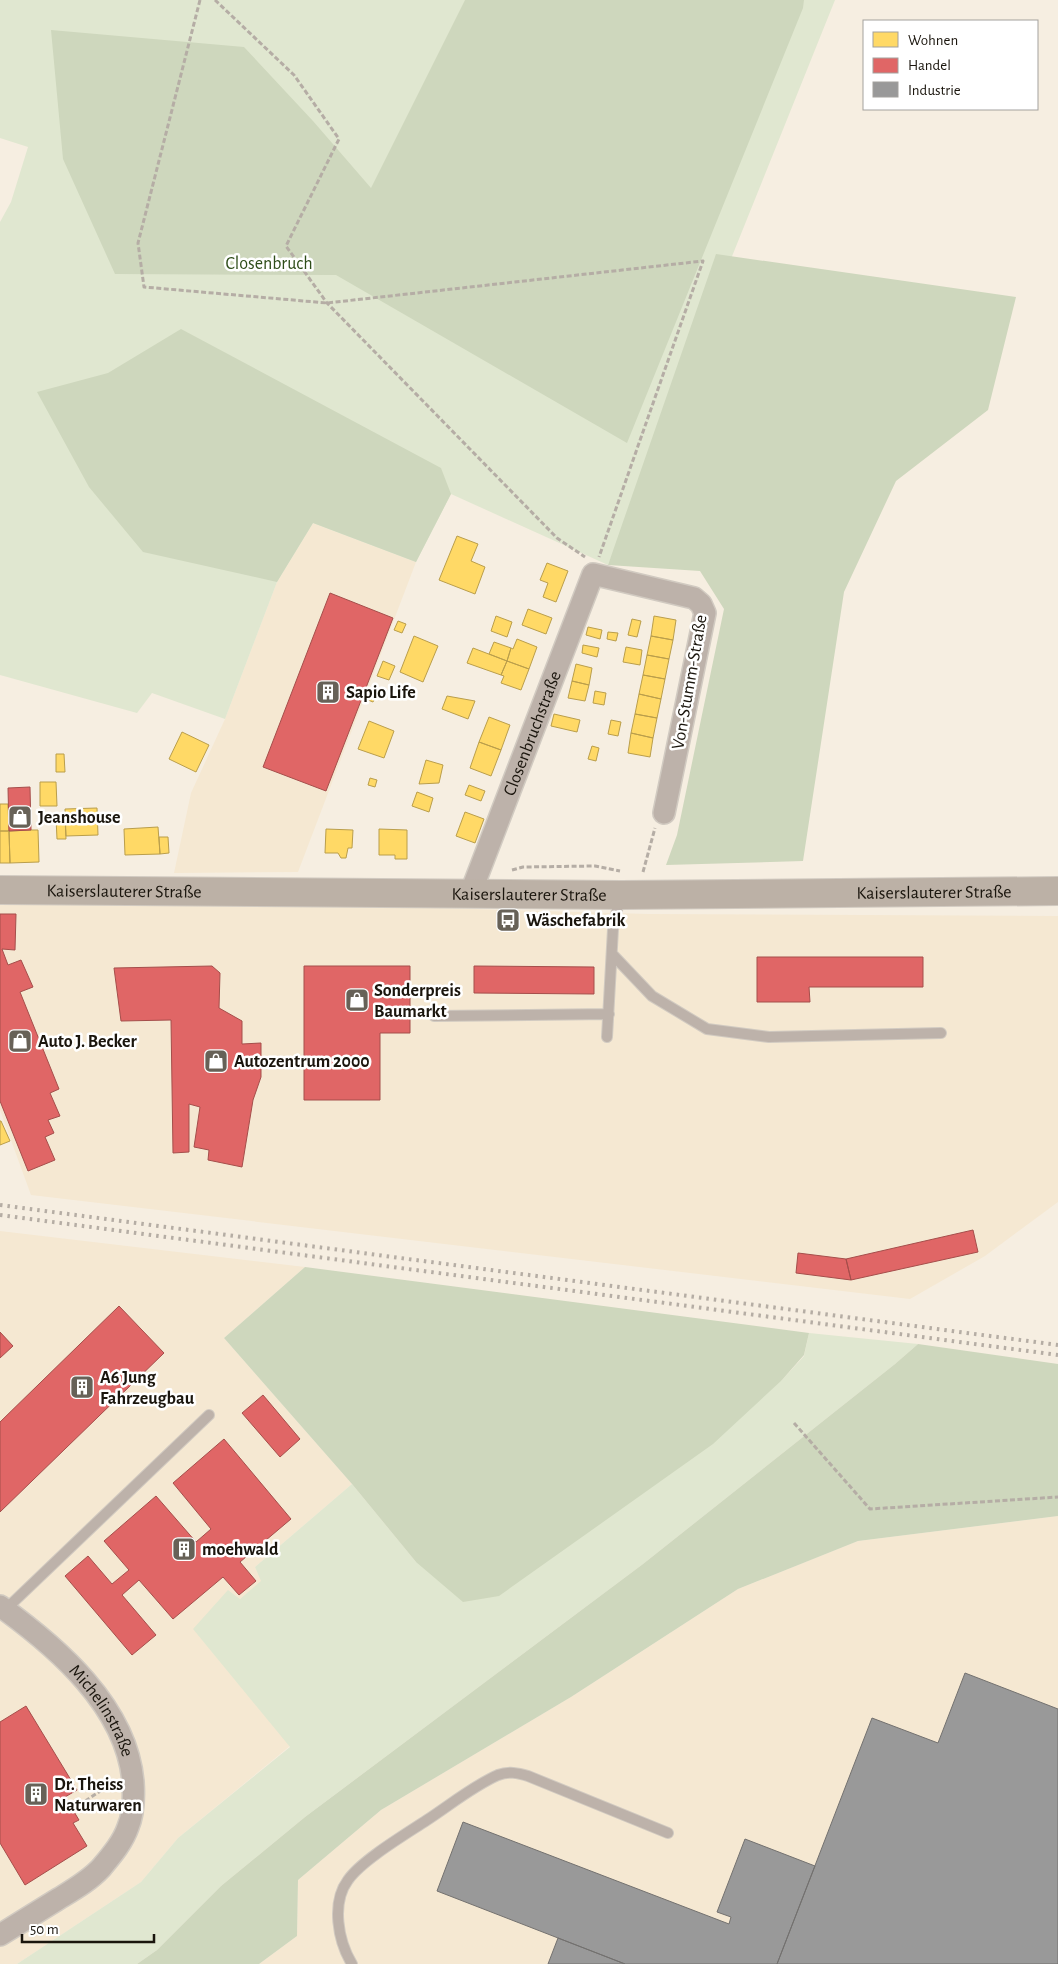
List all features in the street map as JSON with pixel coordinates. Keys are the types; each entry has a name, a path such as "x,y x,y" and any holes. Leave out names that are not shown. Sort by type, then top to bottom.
{"main road":[{"name":"Kaiserslauterer Straße","path":"0,890 474,884 626,880 1058,891"}],"street":[{"name":"Von-Stumm-Straße","path":"594,570 694,598 701,604 705,613 664,813"},
{"name":"Closenbruchstraße","path":"474,884 594,570"},
{"name":"Michelinstraße","path":"0,1935 82,1885 100,1869 116,1849 128,1827 134,1793 129,1756 122,1737 107,1712 81,1676 57,1651 2,1608"}],"lane":[{"path":"607,1037 613,929 626,880"},
{"path":"613,955 652,996 707,1029 769,1037 941,1033"},
{"path":"434,1016 609,1014"},
{"path":"2,1608 209,1415"},
{"path":"352,1964 340,1937 339,1910 341,1895 348,1880 370,1860 402,1837 474,1788 500,1775 515,1772 528,1776 668,1833"}],"path":[{"path":"200,0 138,243 144,287 327,303 703,261 594,570 557,538 327,303 286,246 339,139 294,75 215,0"},
{"path":"643,873 657,819 664,813"},
{"path":"474,884 523,867 595,866 626,880 643,873"},
{"path":"626,880 643,873"},
{"path":"794,1423 870,1509 1058,1497"},
{"path":"79,1805 132,1770"}],"shaded area":[{"path":"313,523 416,562 298,872 174,873 191,793 225,719 277,582"},
{"path":"0,904 294,904 648,914 1058,916 1058,1202 985,1256 910,1299 31,1195 0,1110"},
{"path":"0,1231 305,1267 224,1338 352,1484 255,1567 262,1581 240,1599 229,1591 194,1629 290,1746 178,1838 141,1882 17,1964 0,1964"},
{"path":"1058,1516 1058,1964 259,1964 297,1936 298,1880 381,1810 571,1697 738,1589 858,1541"}],"green space":[{"name":"Closenbruch","path":"0,0 835,0 608,565 451,494 416,562 313,523 277,582 225,719 152,693 137,713 0,675 0,222 11,202 28,147 0,138"},
{"path":"465,0 804,0 803,8 627,443 336,275 115,274 63,159 51,30 244,47 313,121 371,188"},
{"path":"716,254 1016,297 988,410 896,481 844,592 803,861 666,865 677,835 724,609 700,571 608,565"},
{"path":"181,329 441,468 451,494 416,562 313,523 277,582 143,552 89,487 37,392 108,373"},
{"path":"305,1267 809,1333 804,1355 782,1380 713,1444 499,1596 463,1602 416,1562 352,1484 224,1338"},
{"path":"809,1333 918,1344 643,1564 305,1817 221,1886 157,1950 137,1964 17,1964 141,1882 178,1838 290,1747 193,1629 228,1590 240,1599 261,1581 255,1567 352,1484 416,1562 782,1380 804,1356"},
{"path":"918,1344 1058,1364 1058,1516 858,1541 738,1589 571,1697 381,1810 298,1880 297,1936 259,1964 137,1964 157,1950 221,1886 305,1817 643,1564"}],"building: Wohnen":[{"path":"457,536 478,544 471,561 485,567 475,594 439,580"},
{"path":"547,563 568,571 556,602 543,597 548,583 540,580"},
{"path":"528,609 552,618 546,634 522,625"},
{"path":"496,616 512,622 507,637 491,631"},
{"path":"654,616 676,620 673,640 651,636"},
{"path":"632,619 641,621 637,637 628,635"},
{"path":"398,621 406,624 402,633 394,630"},
{"path":"588,627 602,630 600,639 586,635"},
{"path":"608,632 618,633 616,641 607,639"},
{"path":"414,636 438,646 423,682 400,672"},
{"path":"651,636 673,640 669,659 647,655"},
{"path":"517,639 537,647 529,669 507,661 511,648 513,649"},
{"path":"494,642 511,648 507,661 489,654"},
{"path":"583,645 599,648 597,657 582,653"},
{"path":"626,647 642,650 640,665 623,662"},
{"path":"473,648 507,661 501,675 467,663"},
{"path":"647,655 669,659 665,679 643,675"},
{"path":"383,661 395,666 389,680 377,676"},
{"path":"507,661 529,669 521,690 501,683 504,676 501,675"},
{"path":"576,664 592,668 589,685 572,681"},
{"path":"643,675 665,679 661,699 639,694"},
{"path":"572,681 589,685 585,701 568,698"},
{"path":"595,691 606,693 604,705 593,703"},
{"path":"371,692 377,694 373,702 368,700"},
{"path":"639,694 661,699 657,718 635,714"},
{"path":"447,696 475,701 468,719 442,709"},
{"path":"554,714 580,720 577,732 551,726"},
{"path":"635,714 657,718 653,738 631,733"},
{"path":"489,717 510,725 501,750 479,742"},
{"path":"611,720 621,722 618,736 608,734"},
{"path":"369,721 394,731 384,758 358,749"},
{"path":"182,732 209,745 196,772 169,759"},
{"path":"631,733 653,738 650,757 628,753"},
{"path":"479,742 501,750 491,776 470,768"},
{"path":"592,746 599,748 596,761 588,759"},
{"path":"56,754 64,754 65,772 56,772"},
{"path":"426,760 443,765 439,783 419,784"},
{"path":"370,778 377,780 375,787 368,785"},
{"path":"40,782 56,782 57,806 40,806"},
{"path":"469,785 485,791 481,801 465,795"},
{"path":"417,792 433,798 429,812 412,806"},
{"path":"0,804 8,804 9,831 0,831"},
{"path":"97,808 98,835 66,836 65,809"},
{"path":"465,812 484,819 475,843 456,836"},
{"path":"56,818 65,818 66,839 57,839"},
{"path":"158,827 160,854 125,855 124,829"},
{"path":"326,829 353,830 352,848 348,848 346,858 341,858 338,853 325,853"},
{"path":"379,829 407,830 407,859 395,859 395,855 379,855"},
{"path":"38,830 39,862 10,863 9,831"},
{"path":"0,831 9,831 10,863 0,863"},
{"path":"159,837 168,837 169,853 160,854"},
{"path":"0,1121 10,1141 0,1145"}],"building: Handel":[{"name":"Sapio Life","path":"330,593 393,618 326,791 263,767"},
{"name":"Jeanshouse","path":"30,787 31,830 9,831 8,788"},
{"name":"Auto J. Becker","path":"0,914 16,914 15,950 2,949 8,965 21,960 33,987 20,992 59,1089 50,1093 60,1116 48,1120 54,1133 45,1137 55,1160 28,1171 0,1101"},
{"path":"757,957 923,957 923,987 809,987 810,1002 757,1002"},
{"name":"Autozentrum 2000","path":"212,966 220,973 219,1008 242,1021 242,1044 261,1043 261,1077 253,1100 242,1167 208,1160 209,1150 194,1147 200,1107 189,1104 189,1152 173,1153 171,1020 121,1021 114,968"},
{"name":"Sonderpreis Baumarkt","path":"304,966 410,966 410,1033 380,1033 380,1100 304,1100"},
{"path":"474,966 594,967 594,994 474,993"},
{"path":"973,1230 978,1252 851,1280 846,1259"},
{"path":"798,1253 846,1259 851,1280 796,1273"},
{"name":"A6 Jung Fahrzeugbau","path":"119,1306 164,1353 0,1512 0,1422"},
{"path":"0,1332 13,1346 0,1358"},
{"path":"263,1395 300,1439 280,1457 242,1413"},
{"name":"moehwald","path":"224,1439 291,1519 240,1562 256,1581 239,1595 223,1577 173,1619 139,1580 122,1595 156,1635 132,1655 65,1576 88,1556 112,1584 129,1570 104,1541 156,1496 196,1542 211,1529 173,1483"},
{"name":"Dr. Theiss Naturwaren","path":"26,1706 77,1790 65,1797 79,1820 73,1823 87,1846 25,1885 0,1843 0,1722"}],"building: Industrie":[{"path":"965,1673 1058,1709 1058,1964 777,1964 872,1718 938,1743"},
{"path":"463,1822 729,1924 731,1917 717,1912 745,1839 815,1866 777,1964 625,1964 437,1891"},
{"path":"558,1938 625,1964 548,1964"}],"railway":[{"path":"0,1205 1058,1345"},
{"path":"0,1215 1058,1355"}],"place":[{"name":"Sapio Life","path":"328,692"},
{"name":"Jeanshouse","path":"20,817"},
{"name":"Wäschefabrik","path":"508,920"},
{"name":"Sonderpreis Baumarkt","path":"357,1000"},
{"name":"Auto J. Becker","path":"20,1041"},
{"name":"Autozentrum 2000","path":"216,1061"},
{"name":"A6 Jung Fahrzeugbau","path":"82,1387"},
{"name":"moehwald","path":"184,1549"},
{"name":"Dr. Theiss Naturwaren","path":"36,1794"}]}
